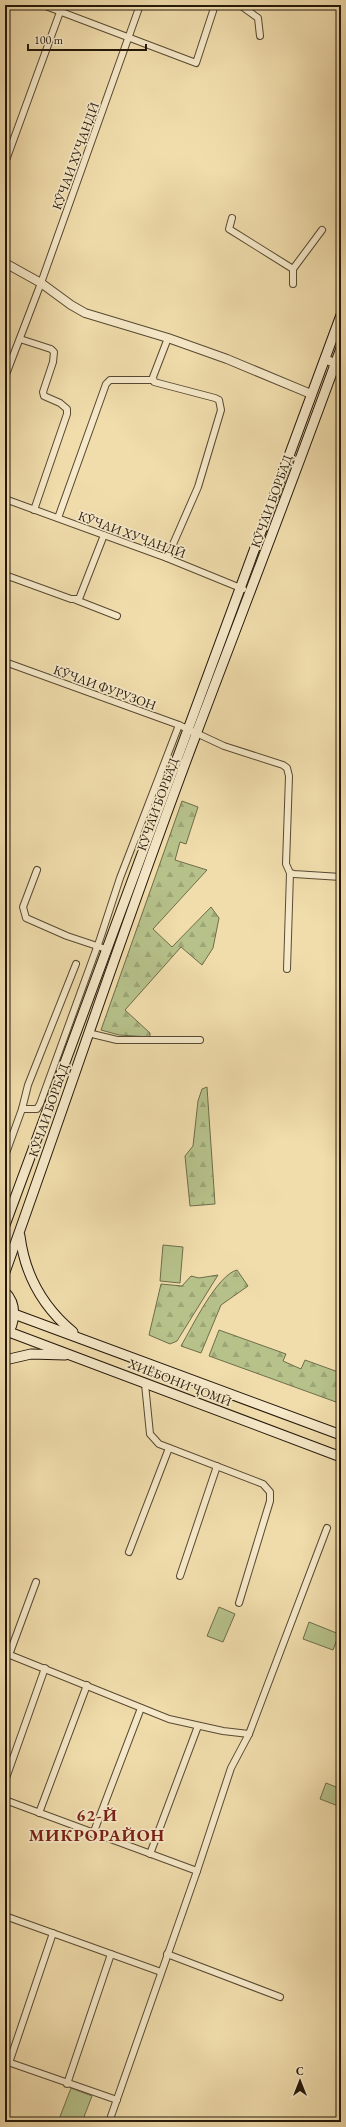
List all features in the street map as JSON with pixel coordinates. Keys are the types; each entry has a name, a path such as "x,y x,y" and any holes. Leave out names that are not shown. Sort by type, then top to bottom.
{"main road":[{"name":"КӮЧАИ БОРБАД","path":"5,1225 102,948 183,727 241,588 341,315"},
{"name":"КӮЧАИ БОРБАД","path":"5,1272 20,1234 88,1033 196,734 338,365 340,352"},
{"path":"5,1216 11,1207"},
{"path":"20,1234 28,1271 34,1287 51,1312 79,1337"},
{"path":"5,1292 13,1304 14,1314 7,1334"},
{"name":"ХИЁБОНИ ҶОМӢ","path":"14,1314 79,1337 131,1359 341,1435"},
{"name":"ХИЁБОНИ ҶОМӢ","path":"7,1334 74,1355 145,1384 341,1457"},
{"path":"5,1360 31,1354 74,1355"}],"street":[{"path":"42,5 196,63 215,5"},
{"name":"КӮЧАИ ХУҶАНДӢ","path":"5,377 41,283 130,37 140,5"},
{"path":"240,5 258,18 260,36"},
{"path":"5,163 60,12"},
{"path":"232,218 229,229 293,269"},
{"path":"293,284 293,269 322,230"},
{"path":"5,263 41,283 71,305 85,313 168,338 227,359 311,394"},
{"path":"153,380 168,338"},
{"path":"20,339 51,349 54,352 53,362 43,392 44,396 60,403 67,409 67,414 34,510"},
{"path":"329,349 340,352"},
{"path":"325,359 338,365"},
{"path":"58,518 106,384 110,380 153,380 163,385 215,398 219,400 221,410 198,487 167,558"},
{"name":"КӮЧАИ ХУҶАНДӢ","path":"5,499 167,558 250,592"},
{"path":"76,600 81,595 104,535"},
{"path":"5,575 117,616"},
{"name":"КӮЧАИ ФУРУЗОН","path":"5,662 183,727 224,746 287,768 289,776 286,864 290,873"},
{"path":"22,1109 37,1109 40,1104 102,948 67,936 26,918 23,907 37,870"},
{"path":"287,969 290,873 341,877"},
{"path":"5,1156 22,1109 28,1085 76,964"},
{"path":"88,1033 117,1040 200,1040"},
{"path":"145,1384 150,1434 159,1444 263,1484 270,1492 270,1501 239,1603"},
{"path":"129,1552 169,1448"},
{"path":"180,1576 217,1466"},
{"path":"109,2122 197,1871 231,1768 249,1734 327,1528"},
{"path":"36,1582 7,1654 87,1684 140,1708 169,1718 198,1726 249,1734"},
{"path":"5,1781 45,1668"},
{"path":"39,1813 87,1684"},
{"path":"93,1834 140,1708"},
{"path":"150,1854 198,1726"},
{"path":"5,1800 93,1834 197,1871"},
{"path":"5,1916 161,1972"},
{"path":"53,1933 7,2062 67,2084 117,2100"},
{"path":"67,2084 111,1954"},
{"path":"167,1954 280,1997"}],"green space":[{"path":"182,801 198,807 186,844 180,842 175,860 207,870 153,929 172,947 211,907 219,918 213,948 202,965 181,947 125,1010 150,1033 150,1037 119,1035 101,1030"},
{"path":"207,1087 215,1204 190,1206 185,1156 193,1146 198,1101 202,1089"},
{"path":"163,1245 183,1247 180,1283 160,1281"},
{"path":"237,1270 248,1286 221,1305 201,1353 181,1346 213,1291 229,1274"},
{"path":"218,1275 177,1341 170,1344 149,1335 161,1284 182,1286 191,1276 199,1278"},
{"path":"219,1330 286,1354 283,1361 301,1369 305,1360 341,1373 341,1389 336,1402 209,1356"},
{"path":"219,1607 235,1614 223,1642 207,1636"},
{"path":"309,1622 339,1634 333,1650 303,1639"},
{"path":"326,1783 341,1789 341,1807 320,1799"},
{"path":"71,2088 92,2096 82,2122 58,2122"}],"district":[{"name":"62-Й МИКРОРАЙОН","path":"97,1825"}]}
